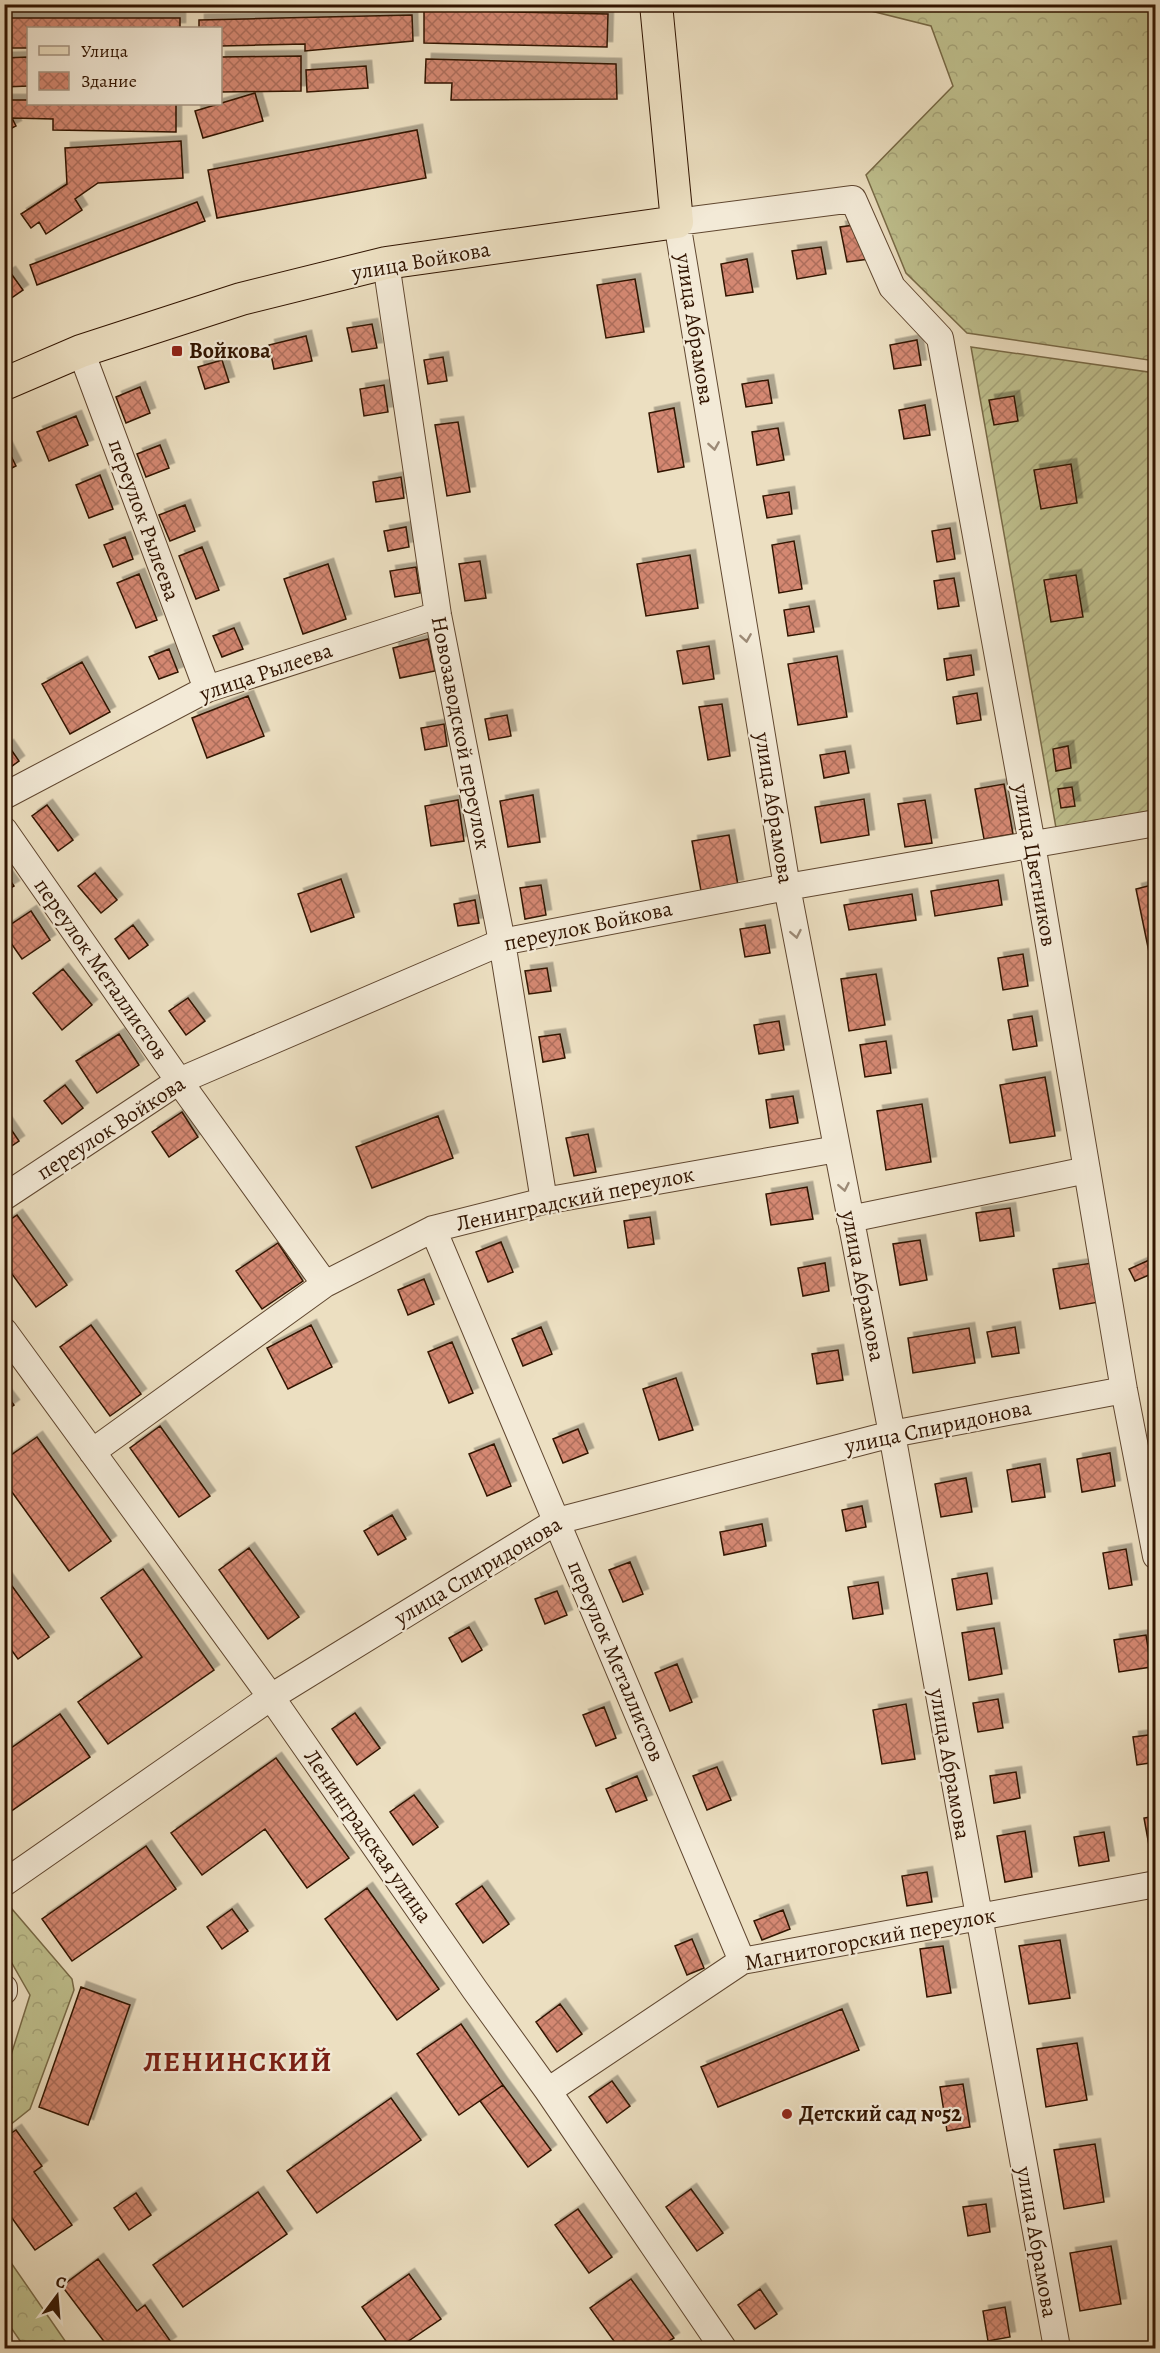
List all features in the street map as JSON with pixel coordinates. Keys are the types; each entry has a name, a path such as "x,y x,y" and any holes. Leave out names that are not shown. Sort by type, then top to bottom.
{"main road":[{"path":"656,4 677,222"},
{"name":"улица Войкова","path":"4,384 81,351 241,299 386,263 677,222"}],"street":[{"name":"улица Войкова","path":"677,222 853,200"},
{"name":"улица Цветников","path":"853,200 892,287 940,338 1032,844 1124,1390 1155,1556"},
{"name":"улица Абрамова","path":"677,222 787,887 892,1434 977,1917 1057,2349"},
{"name":"Новозаводской переулок","path":"386,263 438,615 502,942 544,1201"},
{"name":"переулок Рылеева","path":"81,351 207,689"},
{"name":"улица Рылеева","path":"4,796 207,689 438,615"},
{"name":"переулок Войкова","path":"4,1197 179,1081 502,942 787,887 1155,823"},
{"name":"переулок Металлистов","path":"4,830 179,1081 325,1284"},
{"name":"Ленинградский переулок","path":"92,1452 325,1284 433,1229 544,1201 837,1149"},
{"path":"850,1219 1087,1170"},
{"name":"переулок Металлистов","path":"433,1229 742,1961"},
{"name":"Ленинградская улица","path":"4,1331 271,1697 548,2091 723,2349"},
{"name":"улица Спиридонова","path":"4,1883 271,1697 557,1521 892,1434 1124,1390"},
{"name":"Магнитогорский переулок","path":"548,2091 742,1961 1155,1884"}],"green space":[{"path":"847,5 1155,5 1155,361 967,333 906,273 866,175 953,86 931,26"},
{"path":"971,347 1155,373 1155,810 1056,828"},
{"path":"5,1908 12,1909 72,1979 74,1990 30,2109 5,2129 5,2074 30,1995 5,1951"},
{"path":"4,2254 70,2348 25,2348 5,2319"}],"building":[{"path":"198,4 435,4 435,5 198,6"},
{"path":"424,10 608,14 607,47 424,43"},
{"path":"412,15 413,41 305,51 305,44 222,46 222,27 199,27 199,20"},
{"path":"4,18 180,18 180,27 27,27 27,48 4,48"},
{"path":"301,56 301,91 222,92 222,57"},
{"path":"27,57 27,86 4,87 4,58"},
{"path":"426,59 616,64 617,99 451,100 452,83 425,83"},
{"path":"366,66 368,88 307,92 306,70"},
{"path":"255,93 263,121 203,138 195,111 222,105 222,103"},
{"path":"4,100 27,100 27,105 176,105 176,132 53,130 53,119 12,118 16,126 4,132"},
{"path":"417,130 426,178 217,218 208,170"},
{"path":"181,141 183,178 98,183 75,199 82,210 46,234 39,222 31,228 21,214 67,184 65,148"},
{"path":"197,202 205,221 37,285 30,265"},
{"path":"862,224 869,259 847,262 840,227"},
{"path":"821,247 826,274 797,279 792,251"},
{"path":"747,259 753,292 726,296 721,264"},
{"path":"10,272 23,290 4,303 4,276"},
{"path":"635,279 644,332 606,338 597,285"},
{"path":"372,324 377,348 352,352 347,328"},
{"path":"306,336 312,361 274,369 269,345"},
{"path":"917,340 921,365 894,369 890,345"},
{"path":"443,357 447,381 428,384 424,360"},
{"path":"222,360 229,382 205,389 198,367"},
{"path":"768,380 772,403 746,407 742,384"},
{"path":"384,385 388,412 364,416 360,389"},
{"path":"140,387 150,413 126,423 116,397"},
{"path":"1014,396 1018,421 994,425 989,400"},
{"path":"925,405 930,435 904,439 899,410"},
{"path":"674,408 684,467 658,472 649,413"},
{"path":"76,416 88,445 49,461 37,432"},
{"path":"458,422 470,492 447,496 435,425"},
{"path":"778,428 784,460 757,465 752,432"},
{"path":"160,445 169,468 146,477 137,454"},
{"path":"6,446 16,466 4,472 4,447"},
{"path":"1071,464 1077,503 1041,509 1034,470"},
{"path":"100,475 113,509 89,518 76,485"},
{"path":"401,477 404,498 376,502 373,482"},
{"path":"789,492 792,514 767,518 763,496"},
{"path":"185,505 195,531 170,541 159,515"},
{"path":"406,527 409,547 388,551 384,531"},
{"path":"950,528 955,559 937,562 932,531"},
{"path":"125,537 133,559 113,567 104,545"},
{"path":"794,541 802,589 779,593 772,545"},
{"path":"202,547 219,590 196,599 179,556"},
{"path":"690,555 698,608 646,616 637,564"},
{"path":"480,561 486,598 465,601 459,564"},
{"path":"328,564 346,619 303,634 284,579"},
{"path":"416,567 420,593 395,597 390,571"},
{"path":"139,574 157,620 136,628 117,583"},
{"path":"1076,575 1083,617 1051,622 1044,580"},
{"path":"954,578 959,606 938,609 934,581"},
{"path":"809,606 814,632 788,636 784,610"},
{"path":"234,628 243,649 222,657 213,636"},
{"path":"428,639 435,671 400,678 393,648"},
{"path":"709,646 714,679 683,684 677,651"},
{"path":"169,649 178,672 159,679 149,657"},
{"path":"971,655 974,675 947,680 944,659"},
{"path":"837,656 847,717 798,725 788,664"},
{"path":"82,662 110,712 70,734 42,684"},
{"path":"977,693 981,720 957,724 953,697"},
{"path":"248,696 264,736 207,758 192,718"},
{"path":"722,704 730,756 708,760 699,707"},
{"path":"507,715 511,736 489,740 485,719"},
{"path":"444,724 447,746 425,750 421,728"},
{"path":"8,745 19,761 4,772 4,748"},
{"path":"1068,746 1071,768 1056,771 1053,749"},
{"path":"845,751 849,773 824,778 820,755"},
{"path":"1004,784 1013,834 984,839 975,789"},
{"path":"1072,787 1075,806 1061,808 1058,789"},
{"path":"533,795 540,842 508,847 500,801"},
{"path":"864,799 869,835 821,843 815,807"},
{"path":"458,800 464,841 431,846 425,806"},
{"path":"925,800 932,843 905,847 898,804"},
{"path":"47,805 73,840 58,851 32,816"},
{"path":"729,835 738,885 701,891 692,841"},
{"path":"4,872 14,886 4,892"},
{"path":"95,873 117,900 101,913 78,886"},
{"path":"341,879 354,917 311,932 298,894"},
{"path":"998,880 1002,905 935,916 931,891"},
{"path":"1156,884 1156,986 1136,889"},
{"path":"541,885 546,915 525,919 520,888"},
{"path":"912,894 916,920 849,930 844,905"},
{"path":"475,900 479,923 458,926 454,904"},
{"path":"31,911 50,940 22,959 4,933 4,929"},
{"path":"133,925 148,945 129,959 115,939"},
{"path":"765,925 770,953 745,957 740,929"},
{"path":"1023,954 1028,986 1003,990 998,958"},
{"path":"547,968 551,991 529,994 525,971"},
{"path":"63,969 92,1005 62,1030 33,993"},
{"path":"876,974 885,1025 849,1031 841,979"},
{"path":"188,998 205,1021 186,1035 169,1011"},
{"path":"1032,1016 1037,1046 1013,1050 1008,1020"},
{"path":"779,1021 784,1050 759,1054 754,1025"},
{"path":"119,1034 139,1065 97,1093 76,1061"},
{"path":"560,1034 565,1058 543,1062 539,1037"},
{"path":"886,1041 891,1073 865,1077 860,1045"},
{"path":"1045,1077 1055,1136 1010,1143 1000,1085"},
{"path":"65,1085 83,1108 62,1124 44,1101"},
{"path":"793,1096 798,1123 770,1128 766,1100"},
{"path":"922,1104 931,1162 886,1170 877,1111"},
{"path":"182,1112 198,1137 169,1157 152,1132"},
{"path":"438,1116 453,1158 372,1188 356,1147"},
{"path":"4,1119 19,1141 4,1151"},
{"path":"588,1134 596,1172 574,1176 566,1138"},
{"path":"807,1187 813,1219 771,1225 766,1194"},
{"path":"1010,1208 1014,1236 980,1241 976,1213"},
{"path":"17,1215 67,1285 36,1307 4,1263 4,1224"},
{"path":"650,1217 654,1244 628,1248 624,1221"},
{"path":"920,1240 927,1280 900,1285 893,1244"},
{"path":"501,1242 513,1272 488,1282 476,1252"},
{"path":"278,1243 303,1281 262,1309 236,1271"},
{"path":"1156,1257 1156,1272 1135,1281 1129,1269"},
{"path":"825,1263 829,1291 803,1296 798,1268"},
{"path":"1092,1263 1099,1302 1060,1309 1053,1269"},
{"path":"424,1279 434,1304 408,1315 398,1290"},
{"path":"91,1325 141,1394 110,1416 60,1347"},
{"path":"311,1325 332,1367 288,1389 267,1348"},
{"path":"541,1327 552,1354 523,1366 512,1339"},
{"path":"1015,1327 1019,1353 992,1357 987,1332"},
{"path":"969,1328 975,1363 913,1373 908,1338"},
{"path":"452,1342 473,1393 449,1403 428,1352"},
{"path":"838,1350 843,1380 817,1384 812,1354"},
{"path":"676,1378 693,1430 659,1440 643,1389"},
{"path":"4,1392 14,1405 4,1412"},
{"path":"160,1426 210,1496 179,1517 130,1448"},
{"path":"578,1429 588,1453 563,1463 553,1439"},
{"path":"37,1437 111,1541 69,1571 4,1481 4,1460"},
{"path":"494,1444 511,1486 487,1496 469,1454"},
{"path":"1110,1453 1115,1486 1082,1492 1077,1459"},
{"path":"1040,1464 1045,1497 1012,1502 1007,1470"},
{"path":"966,1478 972,1512 941,1517 935,1484"},
{"path":"862,1506 866,1527 846,1531 842,1510"},
{"path":"392,1515 406,1539 378,1555 364,1531"},
{"path":"762,1524 766,1546 724,1555 720,1532"},
{"path":"249,1548 299,1617 268,1639 219,1570"},
{"path":"1126,1549 1132,1585 1109,1589 1103,1553"},
{"path":"630,1562 643,1594 623,1602 609,1570"},
{"path":"143,1569 214,1670 108,1744 78,1702 142,1657 101,1598"},
{"path":"987,1573 992,1604 957,1610 952,1579"},
{"path":"4,1575 49,1637 18,1659 4,1640"},
{"path":"878,1582 883,1614 853,1619 848,1587"},
{"path":"557,1591 567,1615 545,1624 535,1599"},
{"path":"469,1627 482,1650 462,1662 449,1638"},
{"path":"994,1628 1002,1674 969,1680 962,1633"},
{"path":"1146,1635 1151,1667 1119,1672 1114,1640"},
{"path":"677,1664 692,1702 670,1711 655,1673"},
{"path":"998,1699 1003,1728 978,1732 973,1703"},
{"path":"906,1704 915,1759 882,1764 873,1710"},
{"path":"604,1707 616,1738 596,1746 583,1715"},
{"path":"355,1713 380,1748 357,1765 332,1729"},
{"path":"60,1714 90,1757 4,1816 4,1753"},
{"path":"1156,1734 1156,1762 1137,1765 1133,1737"},
{"path":"276,1758 349,1858 307,1888 265,1829 202,1875 171,1833"},
{"path":"717,1767 731,1800 707,1810 693,1776"},
{"path":"1016,1772 1020,1798 994,1803 990,1776"},
{"path":"637,1776 647,1800 616,1812 606,1789"},
{"path":"414,1795 438,1827 413,1845 390,1812"},
{"path":"1156,1816 1156,1850 1150,1851 1144,1818"},
{"path":"1025,1831 1032,1877 1005,1882 997,1836"},
{"path":"1104,1832 1109,1861 1079,1866 1074,1837"},
{"path":"146,1846 176,1889 72,1961 42,1919"},
{"path":"927,1872 932,1902 907,1906 902,1876"},
{"path":"482,1886 509,1924 483,1943 456,1904"},
{"path":"367,1888 439,1989 397,2020 325,1919"},
{"path":"232,1909 248,1931 222,1949 207,1927"},
{"path":"783,1910 790,1929 762,1940 754,1921"},
{"path":"1156,1922 1156,1947 1152,1923"},
{"path":"692,1939 704,1968 687,1975 675,1946"},
{"path":"1060,1940 1070,1998 1029,2004 1019,1946"},
{"path":"943,1946 951,1993 927,1997 920,1949"},
{"path":"81,1987 130,2005 88,2125 39,2107"},
{"path":"560,2004 582,2034 557,2052 536,2022"},
{"path":"842,2009 859,2050 718,2107 701,2067"},
{"path":"461,2024 503,2085 459,2115 417,2054"},
{"path":"1077,2043 1087,2100 1046,2107 1037,2049"},
{"path":"612,2081 630,2106 607,2123 589,2097"},
{"path":"963,2084 970,2127 947,2131 940,2087"},
{"path":"503,2085 551,2150 528,2167 480,2101"},
{"path":"391,2098 421,2140 317,2213 287,2171"},
{"path":"16,2130 42,2166 34,2172 72,2225 35,2250 4,2207 4,2138"},
{"path":"1095,2144 1104,2202 1064,2209 1054,2150"},
{"path":"691,2189 723,2233 697,2251 666,2207"},
{"path":"258,2192 287,2234 183,2307 153,2265"},
{"path":"136,2193 151,2215 129,2230 114,2208"},
{"path":"986,2204 990,2232 968,2236 963,2207"},
{"path":"578,2209 612,2257 589,2273 555,2225"},
{"path":"1111,2246 1121,2304 1080,2311 1070,2253"},
{"path":"98,2259 137,2311 145,2305 171,2342 162,2348 109,2348 62,2286"},
{"path":"409,2274 441,2319 398,2348 391,2348 362,2307"},
{"path":"631,2279 674,2338 658,2348 619,2348 590,2308"},
{"path":"760,2289 777,2314 755,2329 738,2305"},
{"path":"1005,2307 1010,2337 988,2341 983,2311"}],"place":[{"name":"Войкова","path":"177,351"},
{"name":"Детский сад №52","path":"787,2114"}],"district":[{"name":"ЛЕНИНСКИЙ","path":"238,2062"}]}
